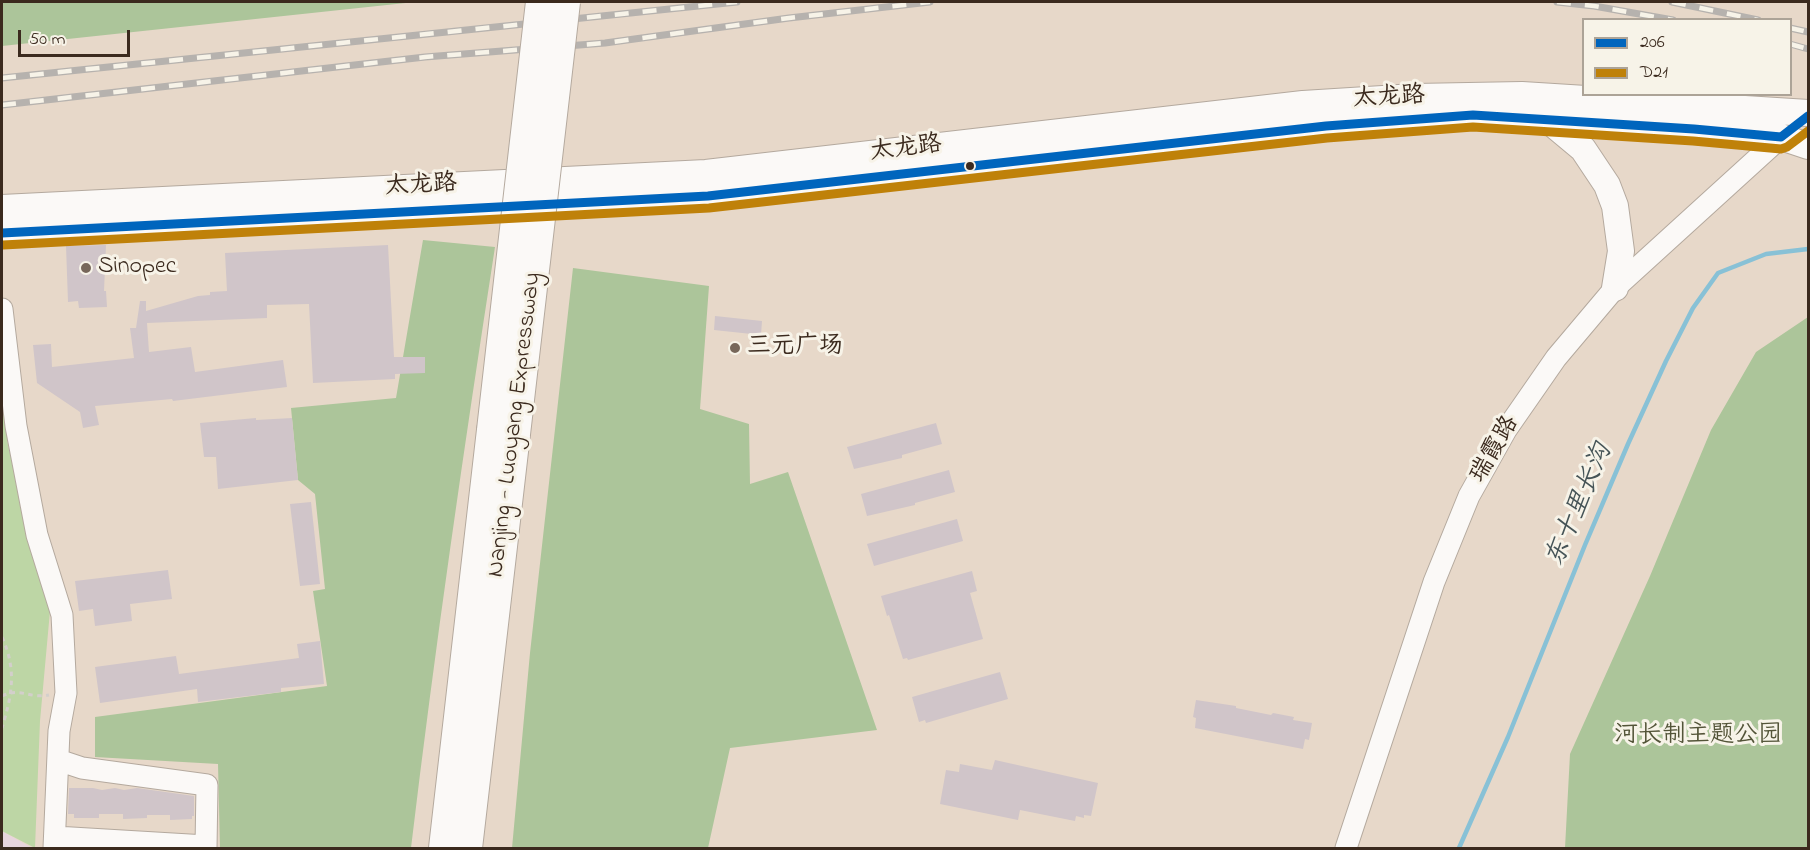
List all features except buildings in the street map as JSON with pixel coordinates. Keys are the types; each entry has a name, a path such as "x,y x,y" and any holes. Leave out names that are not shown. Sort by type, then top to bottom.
{"highway":[{"name":"Nanjing - Luoyang Expressway","path":"467,849 541,2"},
{"name":"Nanjing - Luoyang Expressway","path":"444,849 565,2"}],"main road":[{"name":"太龙路","path":"2,208 706,173 1303,104 1415,97 1522,95 1809,115"},
{"name":"太龙路","path":"2,233 708,196 1326,126 1473,115 1781,137 1809,115"},
{"path":"1547,119 1583,149 1607,185 1615,206 1621,251 1615,288"},
{"path":"1781,137 1809,146"}],"street":[{"name":"瑞霞路","path":"1347,849 1434,582 1469,496 1506,430 1556,358 1615,288 1781,137"},
{"path":"2,309 16,426 37,535 62,615 66,693 59,731 55,843 206,847 207,785 82,768 58,760"}],"path":[{"path":"2,637 13,677 12,691 2,728"},
{"path":"2,696 12,691 40,697 66,693"}],"shaded area":[{"path":"2,831 32,848 2,848"}],"green space":[{"path":"2,2 415,2 2,46"},
{"path":"423,240 495,247 450,547 411,848 220,848 218,764 95,757 95,717 327,686 313,591 325,589 315,494 298,480 291,408 396,398"},
{"path":"573,268 709,286 700,409 749,424 750,484 788,472 877,730 730,748 708,848 512,848 530,653"},
{"name":"河长制主题公园","path":"1808,317 1808,848 1565,848 1570,754 1650,576 1711,430 1756,352"},
{"path":"2,398 8,445 50,611 40,721 35,848 2,831"}],"waterway":[{"name":"东十里长沟","path":"1459,848 1508,737 1628,444 1693,308 1718,273 1766,254 1808,249"}],"railway":[{"path":"2,78 737,2"},
{"path":"2,105 425,57 605,43 930,2"},
{"path":"1557,2 1662,18"},
{"path":"1672,2 1748,18"},
{"path":"1792,28 1808,32"},
{"path":"1792,45 1808,49"}],"transit line":[{"name":"206","path":"2,233 708,196 1326,126 1473,115 1781,137 1808,116"},
{"name":"D21","path":"3,245 709,208 1327,138 1473,127 1781,149 1808,131"}],"place":[{"name":"Sinopec","path":"86,268"},
{"name":"三元广场","path":"735,348"}]}
